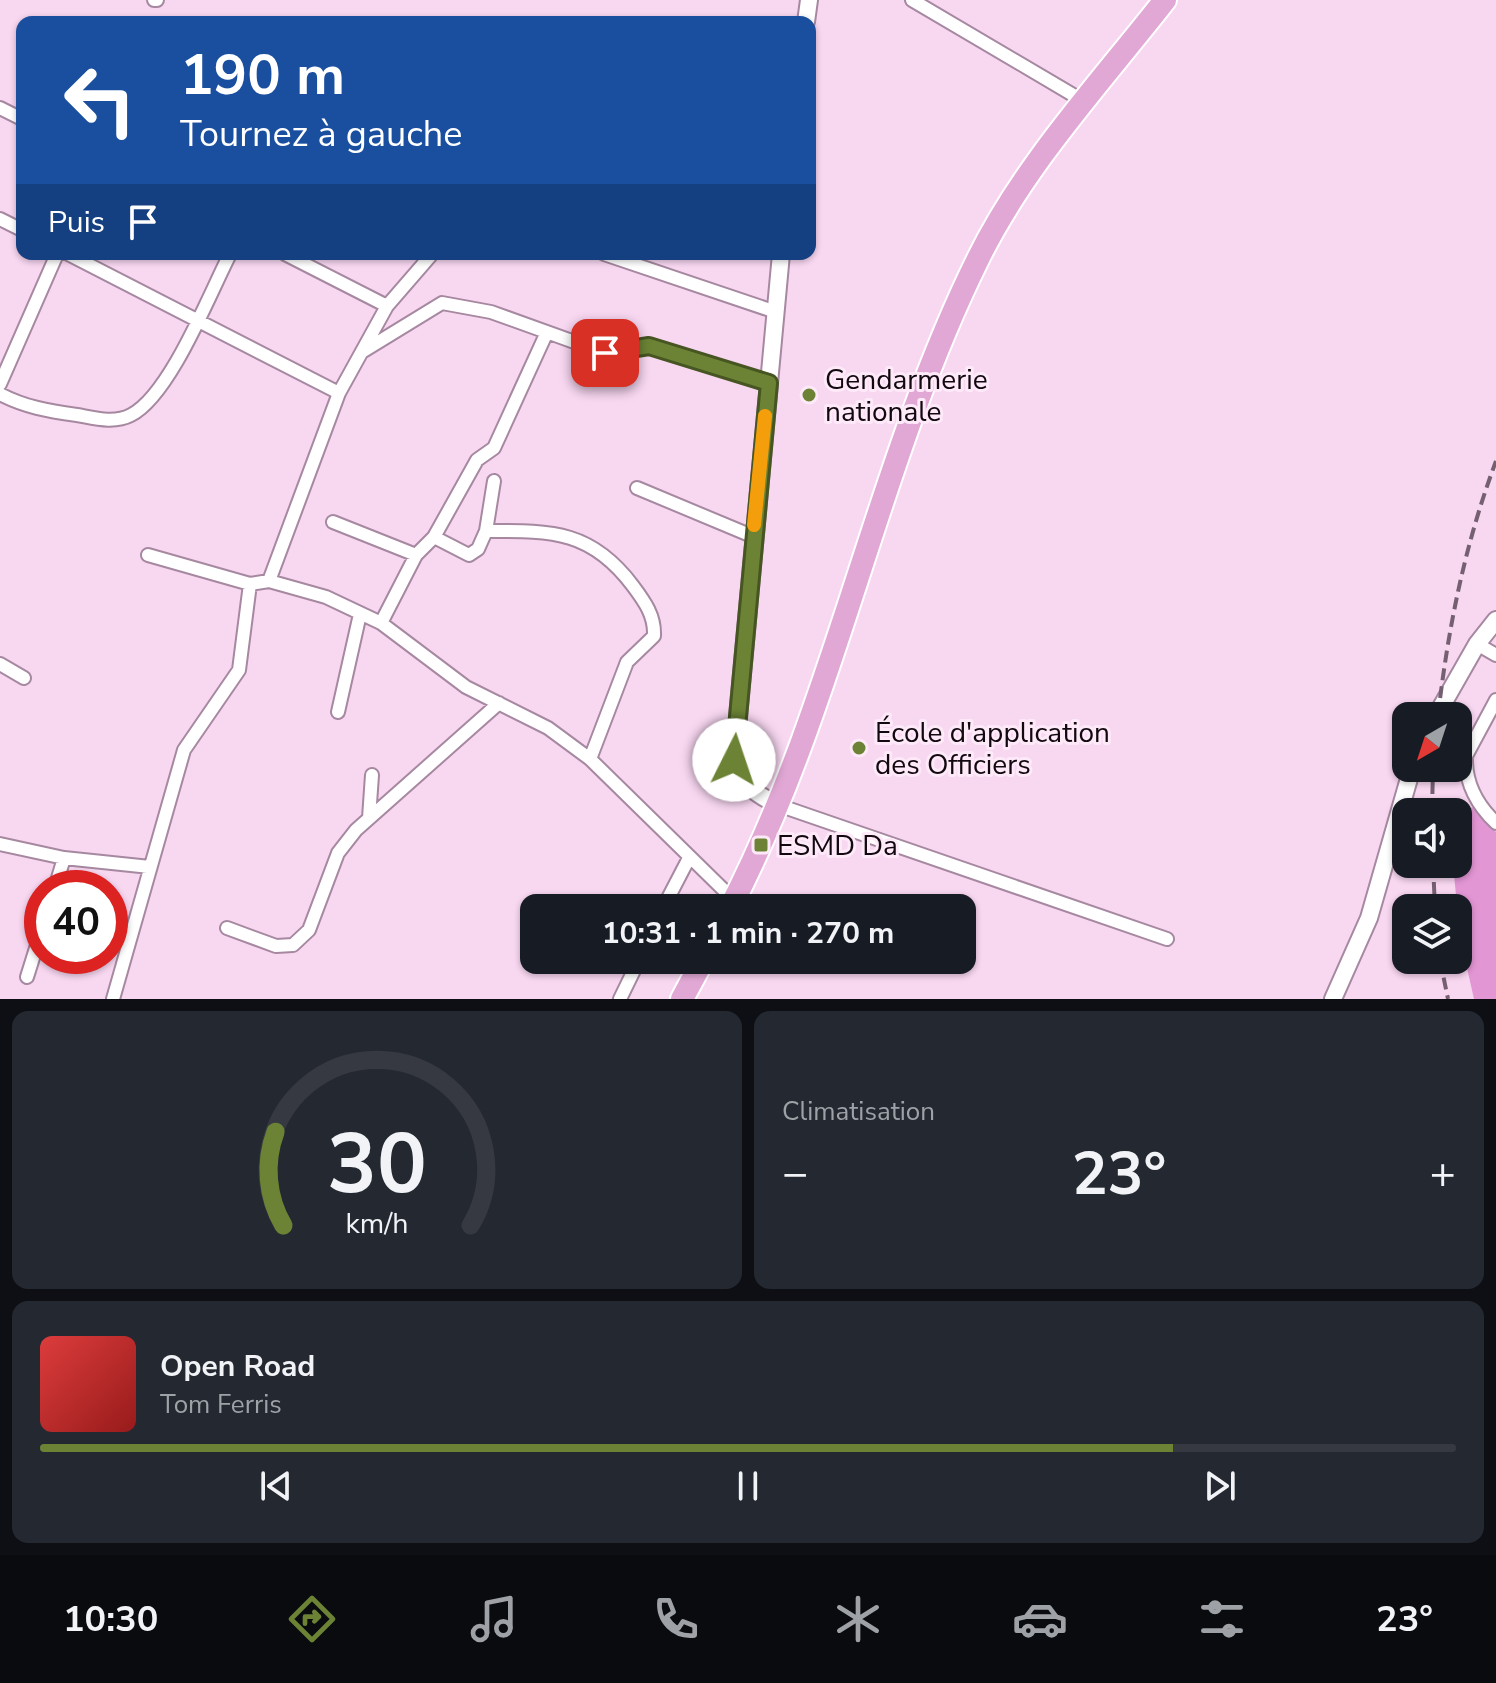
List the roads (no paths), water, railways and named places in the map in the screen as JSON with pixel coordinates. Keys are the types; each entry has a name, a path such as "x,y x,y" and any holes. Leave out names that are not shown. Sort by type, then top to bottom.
{"highway":[{"path":"737,894 778,805 906,438 955,309 978,259 1017,191 1165,0"},
{"path":"682,999 695,974"}],"street":[{"path":"912,0 1085,102"},
{"path":"0,384 54,260"},
{"path":"80,260 339,393"},
{"path":"0,394 26,407 115,421 130,416 160,391 227,260"},
{"path":"297,260 387,306"},
{"path":"269,581 339,393 387,306 427,260"},
{"path":"622,260 776,312"},
{"path":"780,260 752,536 734,760 741,778 753,793 778,805 1167,939"},
{"path":"362,352 442,303 491,312 605,353 649,346 769,383"},
{"path":"381,623 416,555 434,537 477,460 494,448 547,332"},
{"path":"434,537 469,555 478,549 486,531 494,481"},
{"path":"637,488 752,536"},
{"path":"333,522 416,555"},
{"path":"486,531 559,535 592,544 621,570 647,605 655,625 654,636 627,662 590,759"},
{"path":"148,555 250,584 269,581 326,597 381,623 466,687 548,728 590,759 723,894"},
{"path":"113,999 184,750 239,670 250,584"},
{"path":"338,712 360,614"},
{"path":"1444,702 1477,644 1496,620"},
{"path":"1477,644 1496,655"},
{"path":"0,664 24,678"},
{"path":"1496,700 1466,756 1466,766 1471,788 1483,810 1496,823"},
{"path":"227,928 276,946 293,945 309,930 338,853 369,818 499,703"},
{"path":"369,818 372,775"},
{"path":"1333,999 1369,918 1408,782"},
{"path":"0,844 64,858 150,867"},
{"path":"60,870 64,858"},
{"path":"670,894 689,858"},
{"path":"620,999 632,974"}],"railway":[{"path":"1440,702 1459,587 1475,523 1496,461"},
{"path":"1432,798 1433,782"},
{"path":"1434,878 1434,894"},
{"path":"1443,974 1448,999"}],"place":[{"name":"Gendarmerie nationale","path":"809,395"},
{"name":"École d'application des Officiers","path":"859,748"},
{"name":"ESMD Da","path":"761,845"}]}
